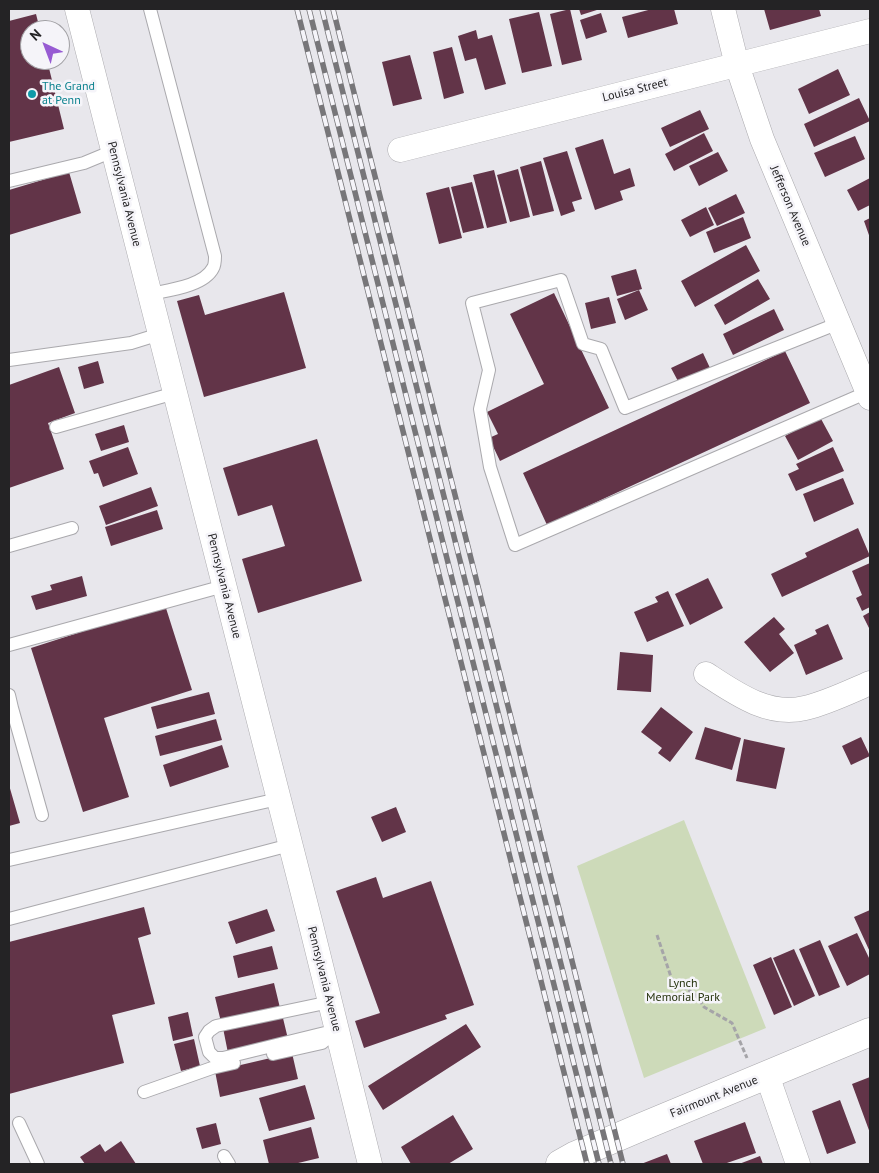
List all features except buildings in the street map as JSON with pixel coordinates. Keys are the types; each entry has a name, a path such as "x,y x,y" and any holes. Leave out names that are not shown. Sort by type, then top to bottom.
{"street":[{"name":"Pennsylvania Avenue","path":"77,9 370,1164"},
{"name":"Jefferson Avenue","path":"723,9 737,65 762,139 869,395"},
{"name":"Louisa Street","path":"400,150 870,32"},
{"path":"706,674 763,706 783,710 804,708 870,683"},
{"name":"Fairmount Avenue","path":"560,1164 576,1155 870,1032"},
{"path":"761,1077 798,1164"}],"lane":[{"path":"150,9 216,256 214,267 203,280 150,294"},
{"path":"9,181 84,163 113,152"},
{"path":"839,323 625,408 601,349 583,344 561,280 472,304 489,370 480,409 490,467 515,545 869,395"},
{"path":"9,360 131,343 160,334"},
{"path":"56,427 175,393"},
{"path":"9,546 72,528"},
{"path":"9,645 224,586"},
{"path":"10,704 42,815"},
{"path":"9,860 278,798"},
{"path":"9,919 290,845"},
{"path":"330,1002 216,1026 205,1037 209,1052 215,1058 223,1058 337,1030"},
{"path":"144,1092 212,1068 322,1043 337,1030"},
{"path":"19,1123 38,1164"}],"path":[{"path":"657,935 673,983 696,995 704,1007 732,1023 761,1077"}],"green space":[{"name":"Lynch Memorial Park","path":"684,820 766,1028 644,1078 577,866"}],"railway":[{"path":"297,9 587,1164"},
{"path":"309,9 599,1164"},
{"path":"322,9 611,1164"},
{"path":"333,9 623,1164"}],"place":[{"name":"The Grand at Penn","path":"32,94"}]}
